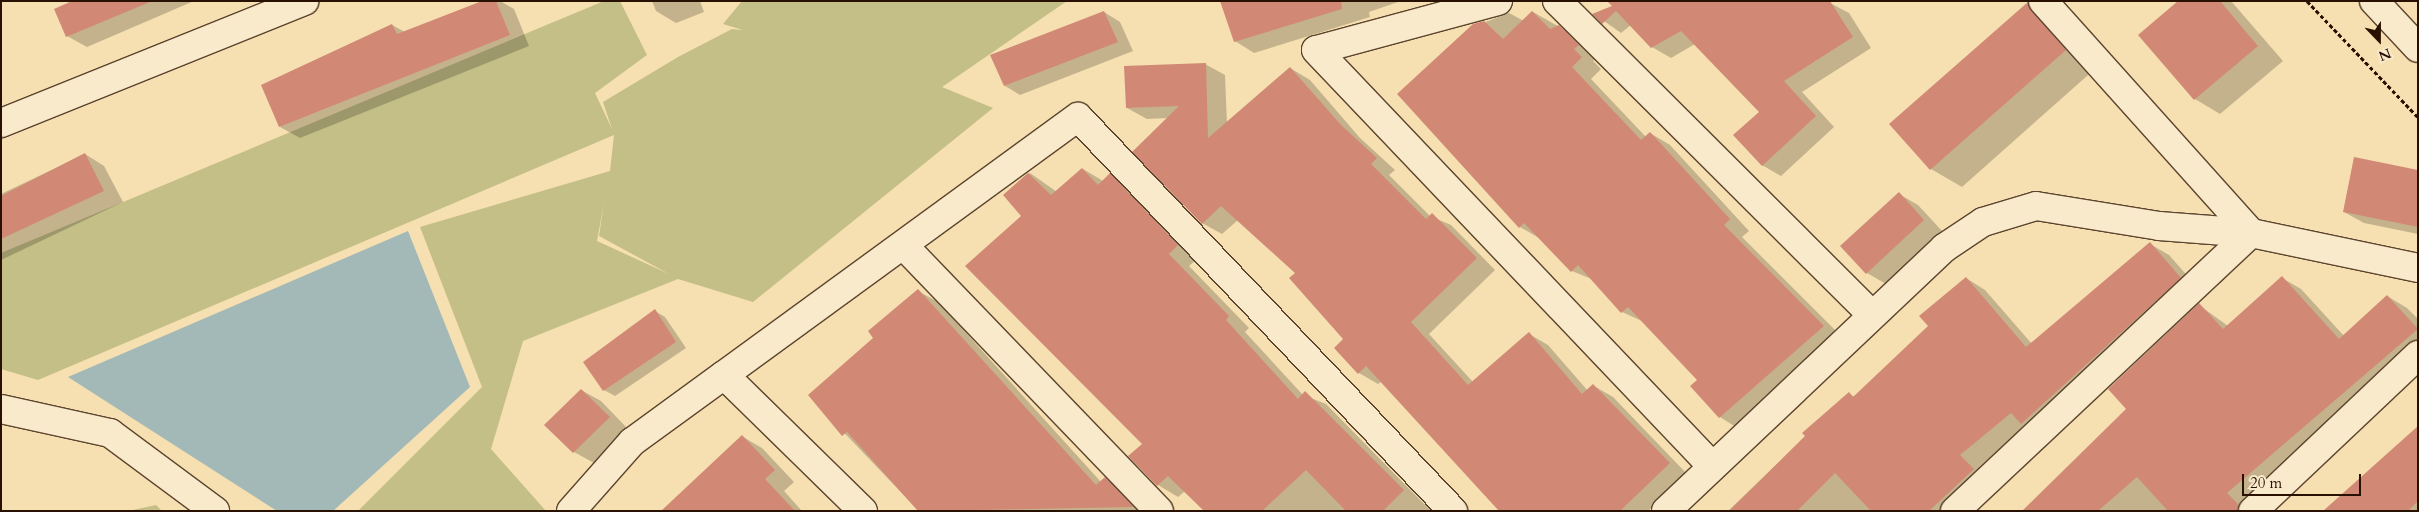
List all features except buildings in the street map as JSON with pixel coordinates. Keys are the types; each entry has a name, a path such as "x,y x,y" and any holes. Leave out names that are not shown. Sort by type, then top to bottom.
{"street":[{"path":"1,123 304,1"},
{"path":"1498,1 1316,50 1712,466"},
{"path":"1557,1 1872,315"},
{"path":"2043,1 2251,233"},
{"path":"2374,1 2418,48"},
{"path":"571,511 632,442 905,247 1078,117 1453,511"},
{"path":"1666,511 1944,248 1983,222 2036,206 2159,226 2251,233 2418,268"},
{"path":"1955,511 2251,233"},
{"path":"905,247 1159,511"},
{"path":"2253,511 2418,356"},
{"path":"724,375 863,511"},
{"path":"1,409 110,433 215,511"}],"path":[{"path":"2307,1 2418,117"}],"shaded area":[{"path":"604,1 620,1 647,55 595,93 612,129 603,102 678,57 732,29 743,30 723,24 742,1 1067,1 942,87 993,108 753,302 678,279 523,341 491,449 546,511 358,511 482,387 420,227 610,171 614,135 38,380 1,369 1,253","holes":["604,203 599,236 669,274 597,241"]},
{"path":"408,231 470,387 333,511 277,511 68,377"},
{"path":"156,505 162,511 128,511"}]}
